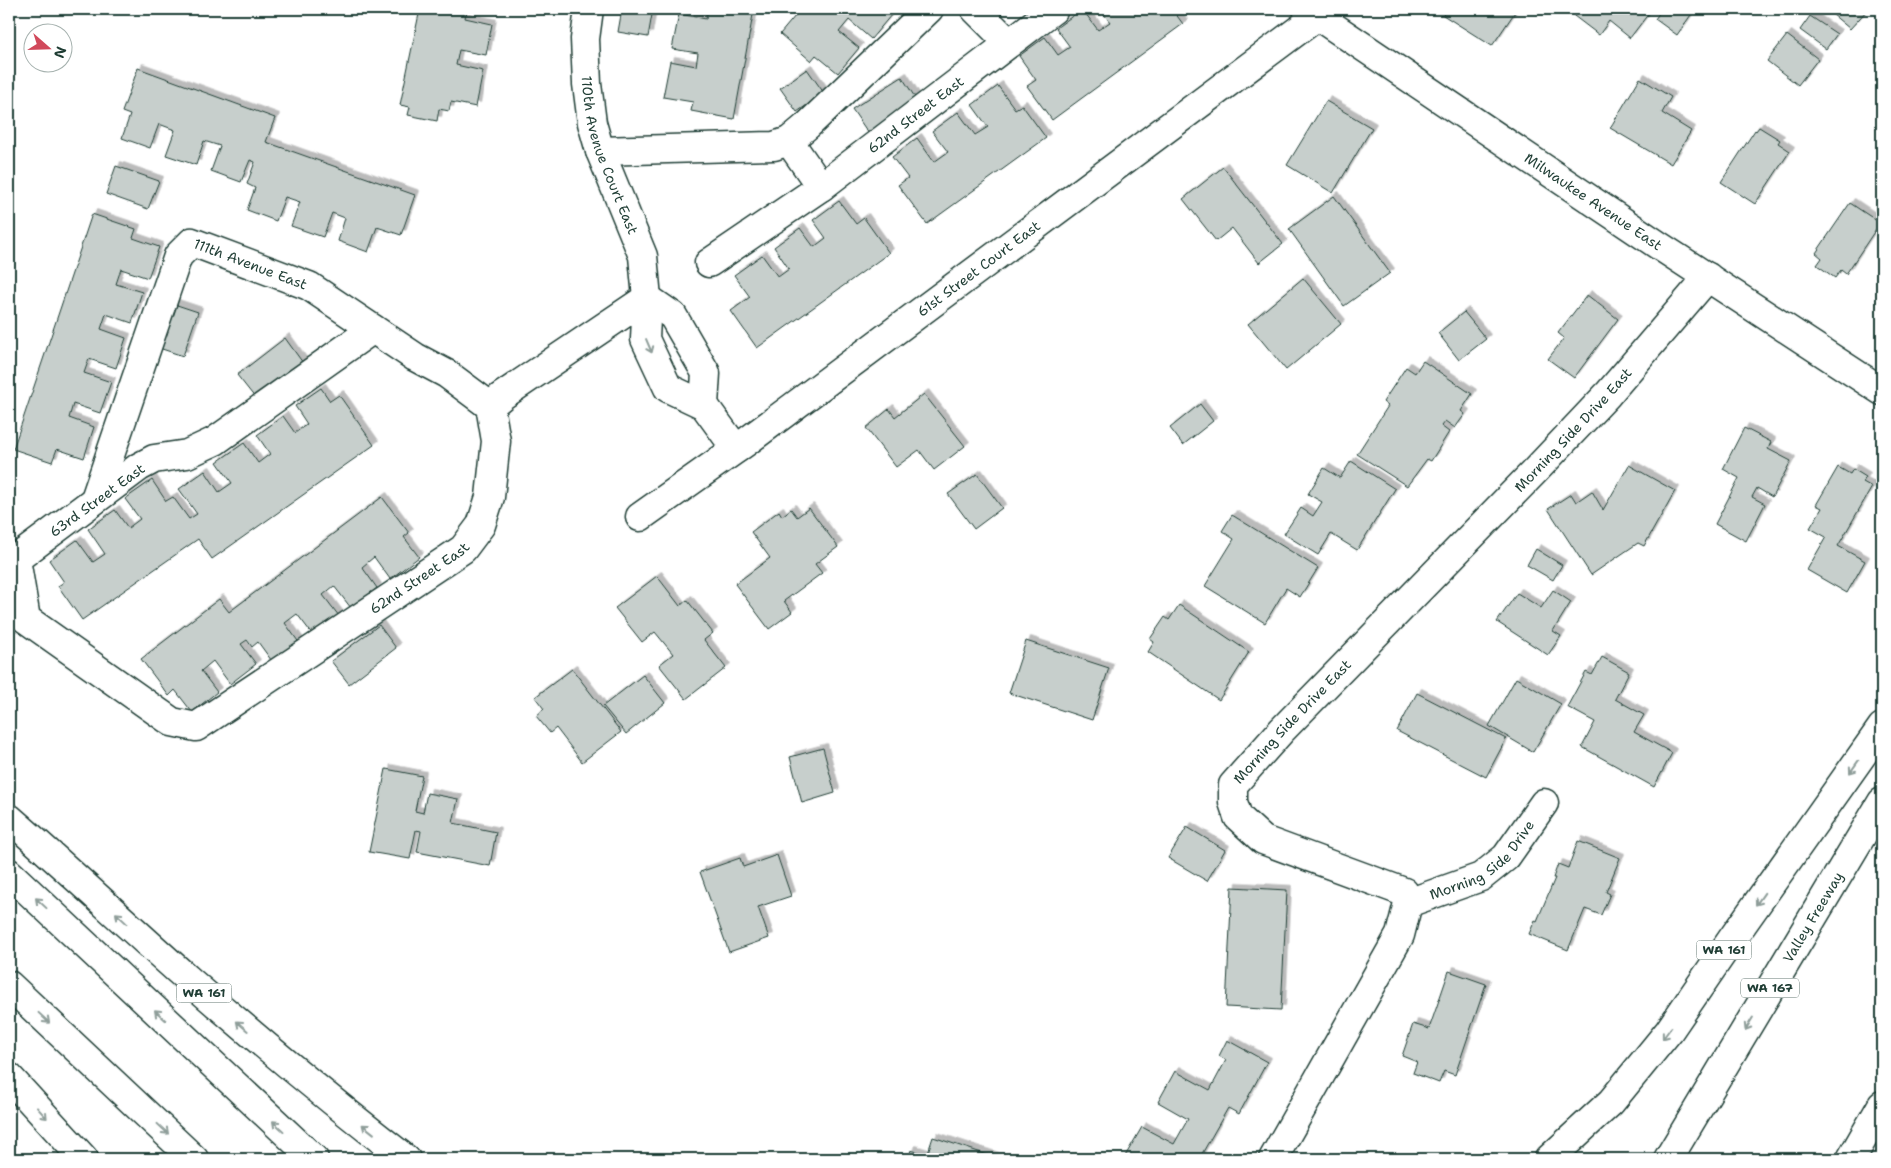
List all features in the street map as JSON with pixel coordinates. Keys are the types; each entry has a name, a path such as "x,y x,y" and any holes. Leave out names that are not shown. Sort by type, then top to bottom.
{"main road":[{"name":"110th Avenue Court East","path":"588,9 585,38 586,84 592,123 600,151 643,256 647,298 645,339 668,388 704,405 736,449"},
{"path":"600,151 774,146 789,141 929,9"},
{"path":"975,9 1009,43"},
{"name":"62nd Street East","path":"709,263 820,187 1054,9"},
{"name":"Milwaukee Avenue East","path":"1312,13 1882,391"},
{"name":"61st Street Court East","path":"640,517 736,449 1312,13"},
{"path":"789,141 820,187"},
{"name":"111th Avenue East","path":"95,500 178,256 192,242 309,286 415,357 447,374 490,406"},
{"name":"Morning Side Drive East","path":"1408,902 1404,892 1262,840 1238,817 1234,802 1233,785 1282,730 1608,394 1708,277"},
{"path":"490,406 647,298 672,316 706,373 704,405"},
{"name":"63rd Street East","path":"88,664 26,619 16,559 139,467 154,459 188,454 215,441 373,329"},
{"name":"62nd Street East","path":"88,664 172,722 196,727 463,549 481,525 490,497 496,442 490,406"},
{"name":"WA 161","path":"1549,1159 1611,1102 1669,1031 1882,727"},
{"name":"Valley Freeway","path":"1668,1159 1882,802"},
{"name":"Morning Side Drive","path":"1408,902 1481,877 1506,857 1544,803"},
{"name":"WA 161","path":"9,818 82,881 189,980 306,1080 406,1159"},
{"path":"9,873 314,1159"},
{"path":"1273,1159 1400,935 1408,902"},
{"path":"9,985 194,1159"},
{"path":"9,1077 84,1159"},
{"path":"1851,1159 1882,1105"}],"building":[{"path":"420,9 467,9 465,18 492,24 486,55 459,50 456,65 483,71 476,107 451,102 449,111 439,109 437,121 408,115 410,107 400,105"},
{"path":"622,9 653,9 648,37 618,32"},
{"path":"708,9 754,9 734,119 691,111 693,102 663,97 670,61 696,66 698,53 672,49 679,14 706,19"},
{"path":"801,9 886,9 892,14 871,39 849,20 839,32 859,48 838,73 816,55 811,61 780,34"},
{"path":"1082,9 1098,30 1110,22 1100,9 1172,9 1183,24 1052,120 1027,86 1036,80 1019,56 1045,37 1058,55 1070,47 1056,28"},
{"path":"1447,9 1517,9 1492,46 1443,15"},
{"path":"1579,9 1652,9 1630,38 1609,21 1599,35 1574,16"},
{"path":"1662,9 1695,9 1677,35 1655,19"},
{"path":"1826,9 1868,9 1850,29"},
{"path":"1810,16 1837,34 1826,49 1800,30"},
{"path":"1787,35 1818,59 1798,85 1767,61"},
{"path":"138,68 275,118 266,142 415,195 401,235 377,227 368,252 338,241 345,218 332,213 323,237 291,226 300,202 285,197 276,221 247,210 255,188 247,184 255,162 250,160 241,182 211,171 220,146 204,141 196,165 166,155 175,130 159,124 150,148 122,138 130,115 122,112"},
{"path":"807,69 824,93 797,112 780,88"},
{"path":"902,77 918,102 869,134 852,109"},
{"path":"1640,78 1671,97 1662,113 1691,131 1671,164 1610,128"},
{"path":"998,86 1015,109 1022,105 1046,138 927,224 898,185 908,178 892,157 917,138 934,162 948,152 932,131 958,112 975,135 988,127 972,105"},
{"path":"1326,101 1372,128 1333,193 1287,165"},
{"path":"1759,127 1780,140 1778,143 1790,151 1755,204 1721,182 1755,130"},
{"path":"116,166 159,181 148,209 106,194"},
{"path":"1223,167 1283,244 1259,263 1232,228 1216,241 1183,199"},
{"path":"1334,196 1390,273 1344,306 1289,229"},
{"path":"839,201 856,224 864,218 889,253 757,348 731,311 750,297 734,275 762,255 778,277 789,269 774,247 800,228 814,247 826,238 813,220"},
{"path":"1850,203 1880,223 1846,274 1841,270 1835,278 1817,265 1822,258 1816,253"},
{"path":"92,214 136,229 133,238 159,247 148,278 121,269 116,284 142,292 132,323 106,314 101,329 126,338 116,368 89,359 84,373 111,382 100,413 73,404 69,418 94,427 84,458 57,449 52,462 13,449"},
{"path":"1303,278 1341,324 1286,370 1248,324"},
{"path":"1587,295 1618,319 1574,378 1548,359 1564,338 1558,333"},
{"path":"171,303 198,312 183,356 156,347"},
{"path":"1464,312 1486,339 1459,360 1438,333"},
{"path":"285,338 303,363 256,399 237,375"},
{"path":"1423,361 1472,394 1461,411 1465,414 1455,428 1445,421 1441,426 1449,432 1431,461 1427,459 1407,486 1357,454 1388,406 1383,402 1406,367 1415,373"},
{"path":"321,388 330,401 339,395 374,445 212,559 198,539 82,620 58,586 64,582 49,560 77,540 93,562 105,554 88,529 115,510 128,528 140,519 125,499 152,480 166,501 173,497 189,519 197,514 179,489 205,471 219,492 232,483 217,462 244,443 258,463 270,454 257,435 283,416 295,433 307,424 295,406"},
{"path":"924,394 965,446 934,470 919,450 896,467 866,428 889,409 895,417"},
{"path":"1200,404 1213,421 1183,445 1170,428"},
{"path":"1744,428 1771,442 1768,449 1791,461 1772,497 1757,488 1752,497 1765,504 1746,541 1715,524 1739,478 1723,469"},
{"path":"1351,461 1395,489 1357,550 1331,534 1318,555 1284,534 1301,508 1313,516 1322,502 1308,494 1324,468 1340,478"},
{"path":"1629,465 1675,491 1644,546 1638,543 1591,575 1548,509 1571,494 1576,502 1592,491 1603,510"},
{"path":"1838,467 1850,474 1853,469 1866,477 1863,482 1872,487 1838,546 1865,561 1847,593 1807,570 1826,537 1810,528 1822,508 1816,505"},
{"path":"977,474 1002,508 974,529 948,494"},
{"path":"382,497 409,533 404,537 419,557 390,579 374,557 362,567 377,588 351,608 334,586 323,595 339,616 313,635 297,614 285,623 300,644 274,664 258,642 252,647 247,640 241,644 256,664 230,684 213,661 201,671 217,692 192,712 175,690 169,696 141,659 219,599 229,612"},
{"path":"809,508 838,547 815,564 822,573 784,601 792,612 769,629 735,584 770,558 751,532 779,511 782,516 791,509 797,517"},
{"path":"1232,515 1318,568 1300,597 1286,588 1265,623 1205,586 1234,539 1222,531"},
{"path":"1536,549 1562,565 1553,580 1527,565"},
{"path":"657,576 680,606 687,600 713,633 704,640 726,668 686,699 659,665 673,654 655,632 642,642 615,608"},
{"path":"1553,590 1571,602 1553,631 1561,636 1548,655 1497,622 1517,593 1541,608"},
{"path":"1179,605 1249,652 1219,700 1148,652 1154,642 1150,639 1165,617 1169,620"},
{"path":"379,625 396,648 349,684 331,661"},
{"path":"1026,641 1109,668 1092,720 1009,693"},
{"path":"1602,657 1629,672 1615,699 1644,715 1634,732 1672,753 1654,787 1582,747 1595,722 1567,707 1586,672 1592,675"},
{"path":"572,669 621,732 582,762 556,728 550,733 536,716 544,709 535,697"},
{"path":"643,675 665,703 626,734 603,706"},
{"path":"1516,678 1561,704 1533,752 1489,726"},
{"path":"1417,693 1506,739 1486,777 1397,731"},
{"path":"823,748 835,793 802,803 790,757"},
{"path":"386,769 422,776 415,811 423,813 427,793 458,799 453,823 496,832 490,866 417,852 421,831 416,830 410,859 369,852"},
{"path":"1187,827 1225,850 1207,881 1168,858"},
{"path":"1578,841 1620,858 1606,892 1610,894 1601,915 1585,909 1568,950 1529,934 1535,920 1537,921 1555,878 1553,878 1558,864 1568,868"},
{"path":"777,855 791,896 758,907 769,938 729,952 700,872 740,858 743,867"},
{"path":"1232,887 1287,890 1281,1010 1226,1007"},
{"path":"1449,971 1486,984 1455,1075 1444,1071 1439,1083 1413,1073 1417,1062 1402,1056 1413,1024 1429,1029"},
{"path":"1227,1040 1267,1062 1239,1114 1228,1108 1199,1159 1124,1158 1142,1127 1174,1144 1188,1119 1158,1102 1175,1071 1210,1090 1226,1060 1219,1056"},
{"path":"933,1137 1000,1159 908,1159 911,1150 927,1155"}]}
